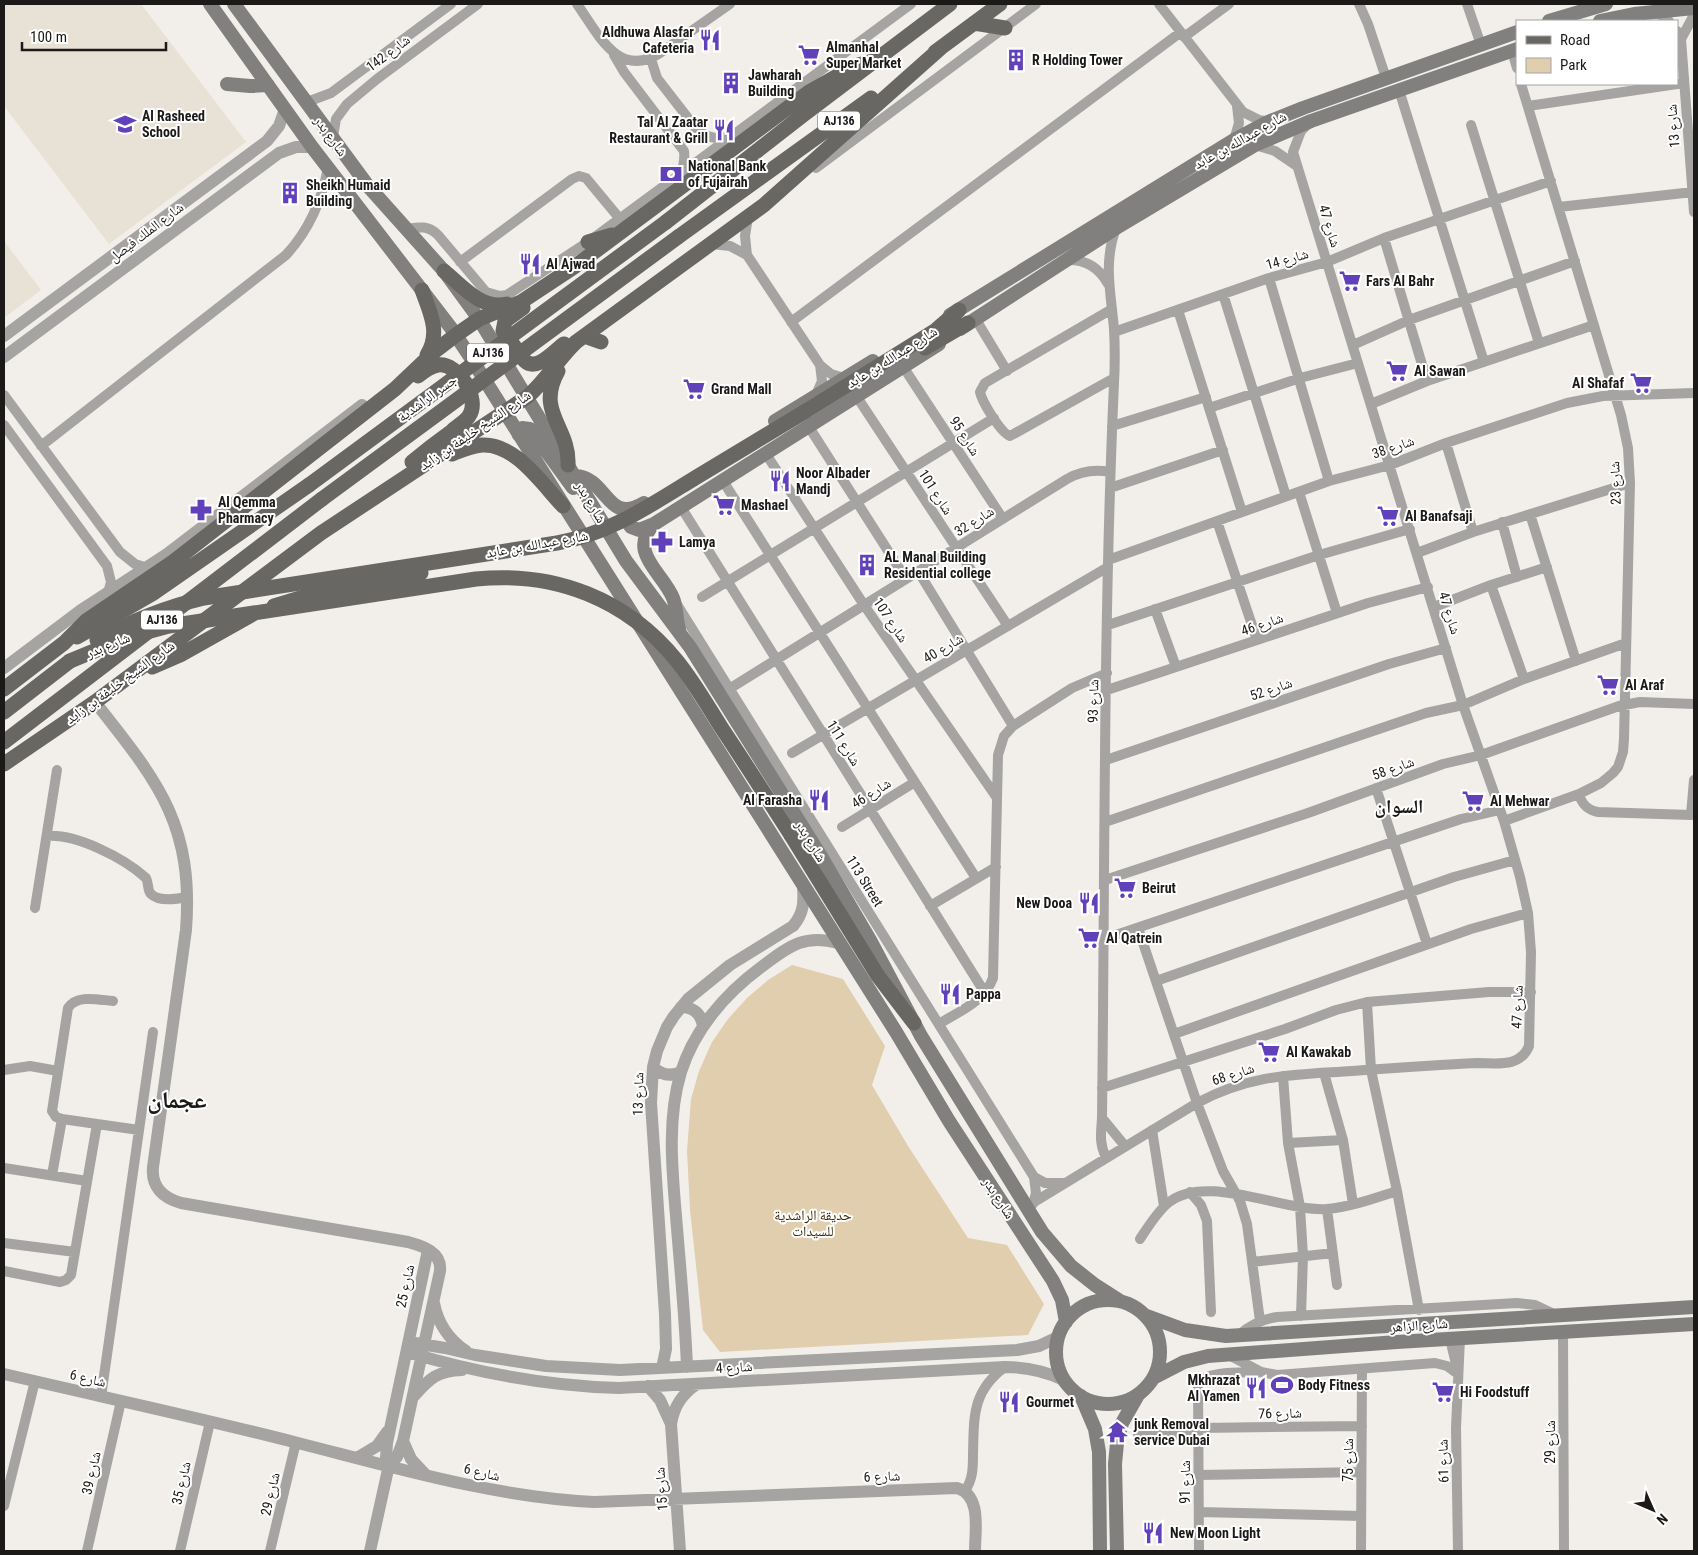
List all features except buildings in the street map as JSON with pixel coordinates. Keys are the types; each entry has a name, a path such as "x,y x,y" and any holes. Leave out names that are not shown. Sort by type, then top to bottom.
{"main road":[{"name":"شارع بدر","path":"210,4 312,147 456,335 482,374 519,436 896,1032 955,1129 1053,1281 1062,1300 1066,1322"},
{"name":"شارع بدر","path":"234,4 368,186 444,271 479,319 626,560 679,632 822,858 874,946 914,1023 1029,1205 1051,1244 1071,1266 1095,1285 1120,1301"},
{"name":"AJ136","path":"873,61 950,4"},
{"name":"شارع الشيخ خليفة بن زايد","path":"678,237 1000,4"},
{"path":"1552,20 1606,4"},
{"path":"1605,20 1634,14 1694,8"},
{"path":"974,23 1005,28"},
{"name":"شارع عبدالله بن عابد","path":"134,674 170,660 240,620 266,608 307,596 561,550 593,541 638,520 809,418 967,317 1234,140 1268,122 1516,32"},
{"name":"شارع الشيخ خليفة بن زايد","path":"4,764 134,674 321,533 527,397 578,341 748,217 943,46"},
{"name":"شارع عبدالله بن عابد","path":"637,507 844,378 967,317 1255,145 1311,121 1514,50"},
{"path":"588,242 659,204 809,92 856,66 873,61"},
{"name":"جسر الراشدية","path":"64,643 100,625 152,594 309,485 666,222 873,61"},
{"path":"227,84 268,85"},
{"path":"659,204 666,184"},
{"path":"64,643 86,621 173,562 395,389 456,335 479,319 521,302 562,276 620,226"},
{"name":"جسر الراشدية","path":"322,499 678,237"},
{"path":"574,267 569,275 554,288 510,317 503,326 503,332 525,361 532,365 537,364 564,344 578,341 601,342"},
{"path":"444,271 476,298 494,305 508,304 547,280 562,276"},
{"path":"422,290 432,320 434,337 433,345 422,365"},
{"name":"شارع عبدالله بن عابد","path":"70,661 94,642 122,626 190,602 339,576 563,542 593,534 652,505 809,418 857,397 934,348 967,317"},
{"path":"578,341 553,379 550,389 553,416 567,448 572,471 590,479 609,501 619,508 625,510 637,507"},
{"path":"392,486 405,467 469,416 474,402 463,380 453,369 443,365 430,368 404,386 395,389"},
{"name":"شارع عبدالله بن عابد","path":"654,524 766,454 809,418"},
{"path":"519,436 518,433 522,428 530,429 576,492 596,510"},
{"path":"420,466 476,446 489,445 502,448 518,458 563,506"},
{"name":"شارع الشيخ خليفة بن زايد","path":"4,742 322,499"},
{"path":"637,507 629,516 631,527 639,530 654,524"},
{"path":"654,524 646,535 644,548 646,555 671,594 679,632"},
{"path":"626,560 656,578 671,594"},
{"name":"شارع بدر","path":"4,712 70,661 128,637 169,626 476,579 527,578 561,584 594,596 617,608 665,647 688,675 791,835 878,976 914,1023"},
{"name":"AJ136","path":"4,690 64,643"},
{"path":"1117,1551 1115,1464 1117,1443 1127,1413 1138,1394 1153,1378 1158,1368 1160,1347 1154,1326 1147,1316 1135,1307 1120,1301 1107,1300 1091,1302 1077,1310 1066,1322 1058,1337 1056,1355 1064,1380 1081,1396 1092,1401 1109,1404 1127,1400 1138,1394"},
{"name":"شارع الزاهر","path":"1147,1316 1170,1326 1200,1333 1239,1336 1694,1307"},
{"path":"1608,1329 1624,1323 1628,1317 1626,1311"},
{"name":"شارع الزاهر","path":"1153,1378 1172,1367 1208,1356 1455,1338 1694,1324"},
{"path":"1374,1344 1373,1337 1376,1332 1396,1326"},
{"path":"1081,1396 1095,1429 1099,1452 1100,1551"}],"street":[{"name":"شارع 142","path":"307,102 331,93 451,4"},
{"name":"شارع 142","path":"333,137 336,119 342,108 377,79 478,4"},
{"path":"577,4 612,52 624,72 684,151 684,167 680,174"},
{"path":"612,52 630,62 641,62 651,59 730,4"},
{"path":"460,262 578,176 586,178 620,226 666,184 911,4"},
{"path":"785,186 812,170 1036,4"},
{"path":"1159,4 1237,105 1250,117 1268,122"},
{"path":"791,322 1183,34 1229,4"},
{"path":"1359,4 1368,24 1386,78"},
{"path":"1467,4 1482,45"},
{"path":"1656,12 1668,20"},
{"name":"شارع 13","path":"1694,14 1679,35 1692,149 1694,212"},
{"path":"651,59 657,78 695,127 702,134 710,138 720,139 729,137"},
{"path":"367,67 369,76 377,79"},
{"path":"1678,84 1684,83"},
{"name":"شارع 23","path":"1504,821 1579,794 1608,779 1618,767 1623,752 1625,704 1630,483 1626,440 1616,396 1521,85"},
{"path":"1528,106 1670,85"},
{"path":"1399,90 1484,362"},
{"path":"1234,140 1239,123 1237,105"},
{"name":"شارع الملك فيصل","path":"4,336 267,140 279,126 284,108"},
{"name":"شارع 47","path":"1311,121 1301,131 1293,152 1446,648 1504,821 1528,913 1531,952 1529,1046 1522,1058 1509,1063"},
{"path":"1471,125 1539,344"},
{"path":"1255,145 1275,151 1298,166"},
{"name":"شارع الملك فيصل","path":"4,357 279,153 296,146 312,147"},
{"path":"41,446 286,255 308,225 319,204 328,167"},
{"path":"213,179 223,184 224,191 222,194"},
{"name":"شارع 14","path":"1114,332 1268,278 1327,262 1384,238 1551,181"},
{"path":"1558,207 1693,192"},
{"path":"748,217 744,236 748,255 820,365 831,374 844,378"},
{"path":"406,228 422,226 438,235 486,292 500,296 514,291 588,242"},
{"name":"شارع 93","path":"1106,1157 1100,1141 1102,1118 1108,563 1114,378 1114,332 1108,256 1116,228"},
{"path":"1384,238 1427,381"},
{"path":"711,244 730,246 748,255"},
{"path":"1064,260 1086,262 1096,268 1109,285"},
{"path":"1353,345 1409,320 1575,261"},
{"path":"1268,278 1300,378 1329,481"},
{"path":"1223,294 1286,496"},
{"path":"1112,309 986,383 981,389 981,396 1004,434 1013,435 1114,378"},
{"path":"1178,310 1242,512"},
{"path":"967,317 1007,371"},
{"path":"4,668 81,610 148,568 406,371 422,352 432,320"},
{"path":"1371,404 1427,381 1594,325"},
{"path":"1209,408 1300,378 1358,363"},
{"path":"816,396 822,381 820,365"},
{"name":"شارع 95","path":"904,368 1002,519"},
{"name":"شارع 38","path":"1108,563 1329,481 1390,465 1446,442 1567,403 1591,398 1616,396 1694,393"},
{"name":"شارع 101","path":"857,397 1008,626"},
{"path":"1112,426 1206,397"},
{"path":"5,400 120,552 129,561 148,568"},
{"path":"809,418 857,502 906,579"},
{"path":"702,597 994,418"},
{"path":"4,425 110,571 112,582 108,592"},
{"path":"1446,442 1472,532"},
{"path":"1110,488 1223,450"},
{"name":"شارع 107","path":"766,454 864,605 997,798"},
{"name":"شارع 32","path":"730,689 1075,474 1092,470 1110,472"},
{"path":"723,481 976,878"},
{"path":"1417,553 1502,522 1630,483"},
{"path":"1299,492 1337,613"},
{"name":"شارع 111","path":"681,506 985,993"},
{"path":"1530,514 1576,660"},
{"path":"1217,521 1257,640"},
{"path":"1502,522 1517,577"},
{"path":"1108,625 1319,555 1410,528"},
{"path":"95,548 101,551 108,548 110,538"},
{"name":"شارع 40","path":"792,753 1008,626 1108,563"},
{"path":"1434,607 1491,585 1547,568"},
{"path":"918,572 1013,726"},
{"path":"1491,585 1524,679"},
{"name":"شارع 46","path":"1107,690 1368,603 1428,587"},
{"name":"113 Street","path":"671,594 1034,1176"},
{"path":"1155,609 1176,667"},
{"path":"1105,822 1426,713 1464,704 1524,679 1626,643"},
{"name":"شارع 52","path":"1106,760 1388,664 1446,648"},
{"path":"939,1024 985,993 991,984 994,973 999,748 1004,736 1013,726 1072,688 1107,673"},
{"path":"95,702 147,770 165,799 182,848 185,864 188,897 186,930 153,1167 153,1179 158,1190 168,1198 181,1203 393,1238 416,1244 428,1250"},
{"name":"شارع 58","path":"1105,880 1250,833 1443,764 1481,755 1625,704 1640,702 1694,704"},
{"path":"35,908 57,770"},
{"path":"1579,794 1581,800 1588,808 1598,812 1690,815 1694,780"},
{"name":"شارع 46","path":"842,827 915,782"},
{"path":"1376,788 1427,944"},
{"path":"1104,940 1461,819 1500,810"},
{"path":"46,836 64,836 74,839 121,860 146,878 149,891 154,896 172,899 188,897"},
{"path":"1156,982 1454,877 1515,860"},
{"path":"930,906 996,867"},
{"name":"شارع 13","path":"662,1368 666,1342 652,1117 653,1067 661,1038 680,1007 701,988 730,965 793,926 800,917 804,906 803,887"},
{"path":"1174,1034 1427,944 1528,913"},
{"path":"1138,928 1197,1103 1223,1171 1236,1193 1245,1216 1260,1321"},
{"path":"687,1367 672,1149 674,1103 681,1072 692,1046 704,1026 739,985 780,954 799,943 811,939 824,939 838,943"},
{"path":"1102,1088 1285,1029 1336,1010 1367,1002 1488,992 1531,992"},
{"path":"113,1001 82,999 70,1004 67,1012 52,1108 54,1114 62,1120 139,1130"},
{"path":"1367,1002 1371,1070 1397,1191 1419,1310"},
{"path":"680,1007 686,1007 696,1012 704,1026"},
{"path":"101,1397 152,1032"},
{"name":"شارع 68","path":"1029,1205 1213,1094 1248,1082 1283,1076 1324,1073 1477,1063 1509,1063"},
{"path":"4,1070 30,1066 58,1071"},
{"path":"653,1067 663,1074 681,1072"},
{"path":"1324,1073 1343,1140 1353,1204"},
{"path":"1283,1076 1288,1143 1300,1207 1303,1256 1301,1316"},
{"path":"1102,1118 1125,1146"},
{"path":"52,1175 62,1120"},
{"path":"4,1271 56,1282 63,1282 71,1275 97,1124"},
{"path":"1152,1130 1164,1206"},
{"path":"1288,1143 1343,1140"},
{"path":"4,1168 87,1181"},
{"path":"1029,1205 1036,1187 1034,1176"},
{"path":"1034,1176 1045,1183 1066,1183"},
{"path":"1140,1239 1164,1206 1174,1198 1190,1192 1236,1193 1300,1207 1326,1209 1353,1204 1397,1191"},
{"path":"1190,1192 1201,1205 1207,1221 1211,1312"},
{"path":"1326,1209 1337,1286"},
{"path":"4,1243 76,1252"},
{"name":"شارع 25","path":"370,1551 389,1466 397,1457 403,1441 441,1266 438,1258 428,1250 390,1427 386,1452 389,1466"},
{"path":"1252,1262 1333,1252"},
{"path":"433,1301 439,1320 447,1334 457,1345 475,1355"},
{"path":"1239,1336 1260,1321 1277,1317 1419,1310 1517,1302 1535,1306 1557,1316"},
{"name":"شارع 29","path":"1563,1332 1564,1551"},
{"name":"شارع 4","path":"422,1350 445,1348 475,1355 564,1368 620,1370 1017,1350 1039,1346 1058,1337"},
{"name":"شارع 61","path":"1455,1338 1458,1372 1456,1428 1458,1551"},
{"name":"شارع 4","path":"408,1347 422,1350 469,1370 527,1381 569,1386 619,1388 1005,1367 1029,1368 1064,1380"},
{"path":"1229,1354 1261,1372 1277,1376 1439,1363 1458,1372"},
{"path":"976,1551 974,1506 971,1498 965,1491 972,1476 974,1420 978,1399 989,1381 1005,1367"},
{"name":"شارع 75","path":"1361,1551 1362,1369"},
{"path":"412,1398 435,1376 446,1371 469,1370"},
{"name":"شارع 91","path":"1199,1551 1198,1383 1202,1378 1211,1375 1261,1372"},
{"name":"شارع 6","path":"4,1374 500,1492 547,1499 594,1502 952,1488 965,1491"},
{"path":"4,1500 35,1381"},
{"name":"شارع 15","path":"680,1551 671,1424 679,1401 684,1394 697,1384"},
{"name":"شارع 15","path":"648,1386 660,1400 671,1424"},
{"name":"شارع 39","path":"87,1551 121,1401"},
{"name":"شارع 35","path":"180,1551 210,1422"},
{"name":"شارع 76","path":"1138,1434 1362,1426"},
{"path":"357,1458 377,1446 390,1427"},
{"path":"403,1441 412,1459 425,1474"},
{"name":"شارع 29","path":"270,1551 296,1442"},
{"path":"1198,1475 1361,1472"},
{"path":"1199,1512 1361,1516"}],"shaded area":[{"name":"Al Rasheed School","path":"4,4 141,4 246,142 109,244 4,106"},
{"path":"4,241 41,290 4,318"}],"green space":[{"name":"حديقة الراشدية للسيدات","path":"792,965 843,979 885,1046 872,1085 908,1146 968,1238 1007,1245 1044,1304 1028,1335 720,1352 703,1330 690,1210 687,1151 691,1099 699,1071 712,1042 728,1019 747,998 768,980"}],"place":[{"name":"Aldhuwa Alasfar Cafeteria","path":"710,40"},
{"name":"Almanhal Super Market","path":"809,55"},
{"name":"R Holding Tower","path":"1016,60"},
{"name":"Jawharah Building","path":"731,83"},
{"name":"Al Rasheed School","path":"125,124"},
{"name":"Tal Al Zaatar Restaurant & Grill","path":"724,130"},
{"name":"National Bank of Fujairah","path":"671,174"},
{"name":"Sheikh Humaid Building","path":"290,193"},
{"name":"Al Ajwad","path":"530,264"},
{"name":"Fars Al Bahr","path":"1350,281"},
{"name":"Al Sawan","path":"1397,371"},
{"name":"Al Shafaf","path":"1641,383"},
{"name":"Grand Mall","path":"694,389"},
{"name":"Noor Albader Mandj","path":"780,481"},
{"name":"Mashael","path":"724,505"},
{"name":"Al Qemma Pharmacy","path":"201,510"},
{"name":"Al Banafsaji","path":"1388,516"},
{"name":"Lamya","path":"662,542"},
{"name":"AL Manal Building Residential college","path":"867,565"},
{"name":"Al Araf","path":"1608,685"},
{"name":"Al Farasha","path":"819,800"},
{"name":"Al Mehwar","path":"1473,801"},
{"name":"Beirut","path":"1125,888"},
{"name":"New Dooa","path":"1089,903"},
{"name":"Al Qatrein","path":"1089,938"},
{"name":"Pappa","path":"950,994"},
{"name":"Al Kawakab","path":"1269,1052"},
{"name":"Body Fitness","path":"1282,1385"},
{"name":"Mkhrazat Al Yamen","path":"1256,1388"},
{"name":"Hi Foodstuff","path":"1443,1392"},
{"name":"Gourmet","path":"1009,1402"},
{"name":"junk Removal service Dubai","path":"1117,1432"},
{"name":"New Moon Light","path":"1153,1533"}],"district":[{"name":"السوان","path":"1399,806"},
{"name":"عجمان","path":"177,1100"}]}
